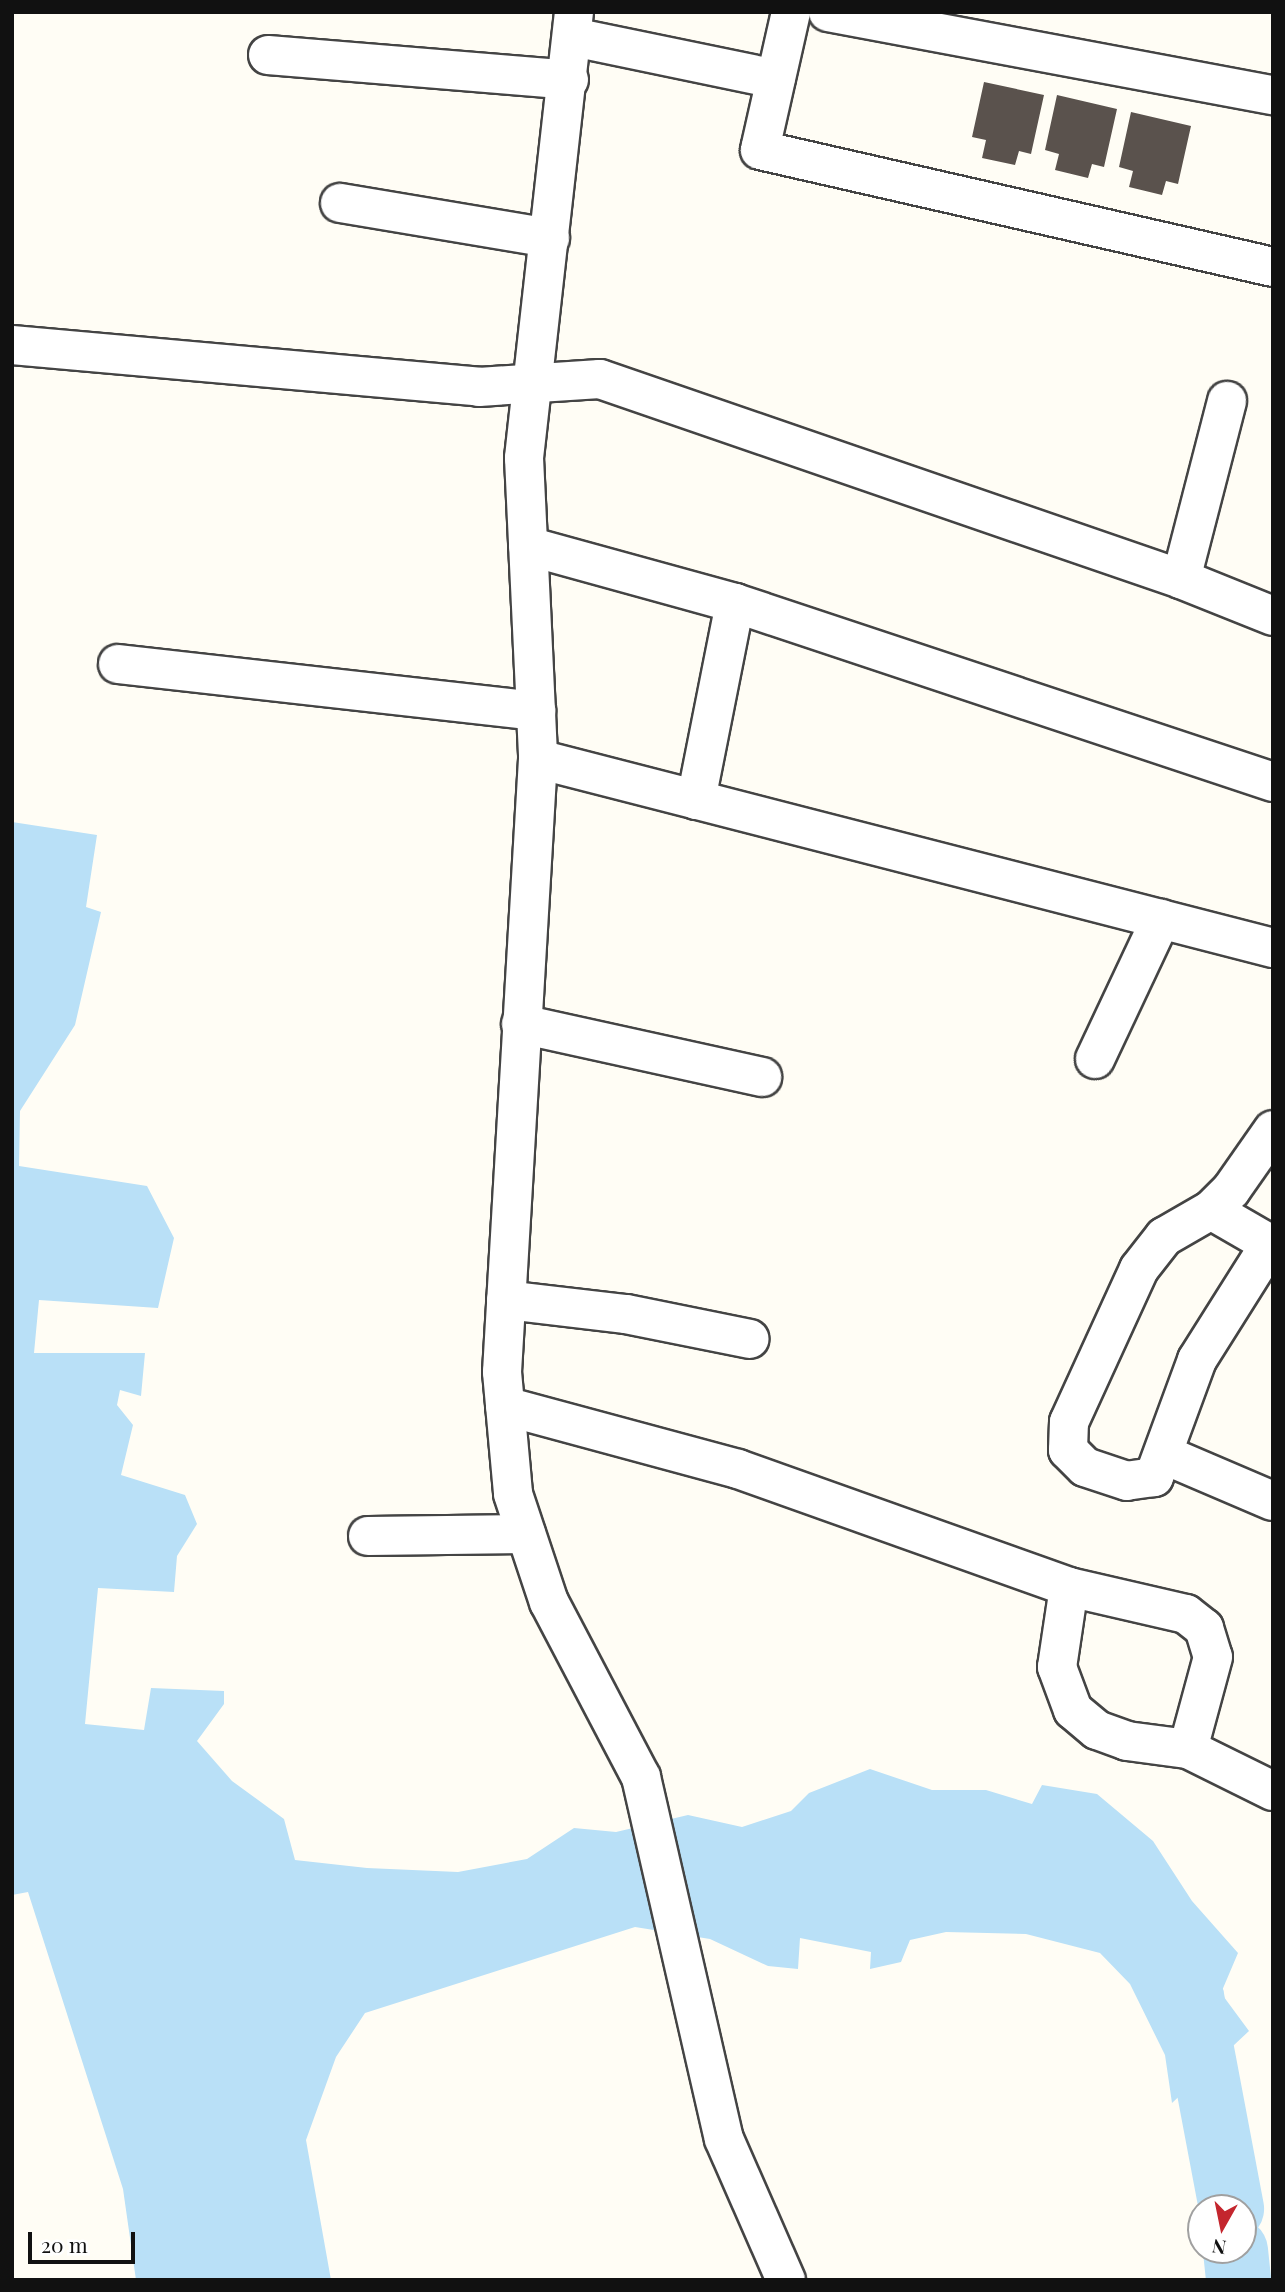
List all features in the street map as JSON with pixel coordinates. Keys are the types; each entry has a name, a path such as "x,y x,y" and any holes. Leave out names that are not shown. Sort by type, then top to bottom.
{"street":[{"path":"791,12 760,150 1273,267"},
{"path":"828,12 1273,95"},
{"path":"776,79 574,25 537,383 524,458 538,759 506,1300 505,1406 513,1494 549,1602 641,1777 699,2045 724,2139 786,2280"},
{"path":"268,55 569,80"},
{"path":"340,203 550,238"},
{"path":"12,345 480,387 572,378 624,386 1181,579 1273,616"},
{"path":"1181,579 1227,401"},
{"path":"528,546 735,603 1273,782"},
{"path":"696,800 735,603"},
{"path":"118,664 536,711"},
{"path":"538,759 1273,948"},
{"path":"1095,1059 1161,919"},
{"path":"521,1024 762,1077"},
{"path":"1211,1210 1272,1244 1197,1360 1166,1455 1154,1477 1127,1481 1085,1467 1068,1450 1069,1422 1139,1269 1164,1237 1211,1210 1273,1130"},
{"path":"506,1300 626,1314 750,1339"},
{"path":"505,1406 738,1469 1069,1587 1186,1614 1204,1628 1213,1657 1211,1677 1188,1749"},
{"path":"1166,1455 1273,1501"},
{"path":"368,1536 526,1534"},
{"path":"1069,1587 1057,1667 1073,1710 1097,1730 1127,1741 1188,1749 1273,1791"}],"water":[{"path":"12,822 97,835 86,907 101,912 75,1025 20,1111 19,1166 147,1186 174,1238 158,1308 39,1300 34,1353 145,1353 141,1396 120,1390 117,1405 133,1425 121,1475 185,1495 197,1524 177,1556 174,1592 98,1588 85,1724 144,1730 151,1688 224,1691 224,1704 197,1741 232,1781 284,1819 295,1860 367,1868 458,1872 527,1859 574,1828 616,1832 688,1815 742,1827 791,1811 809,1793 870,1769 932,1790 986,1790 1032,1804 1042,1785 1097,1794 1153,1841 1192,1901 1238,1953 1221,1993 1249,2031 1172,2103 1165,2055 1130,1984 1100,1953 1026,1934 946,1932 910,1940 901,1962 870,1969 871,1952 800,1938 798,1969 768,1966 710,1939 635,1927 365,2013 336,2057 306,2140 331,2280 136,2280 123,2189 28,1892 12,1895"}],"building":[{"path":"984,82 1044,95 1031,154 1019,151 1015,165 982,158 986,140 972,137"},
{"path":"1057,95 1117,109 1104,167 1092,164 1088,178 1055,170 1059,154 1045,150"},
{"path":"1131,112 1191,126 1178,184 1166,181 1162,195 1129,187 1133,171 1119,167"}],"waterway":[{"path":"1184,1987 1191,1996 1228,2194"},
{"path":"1236,2264 1238,2280"}]}
